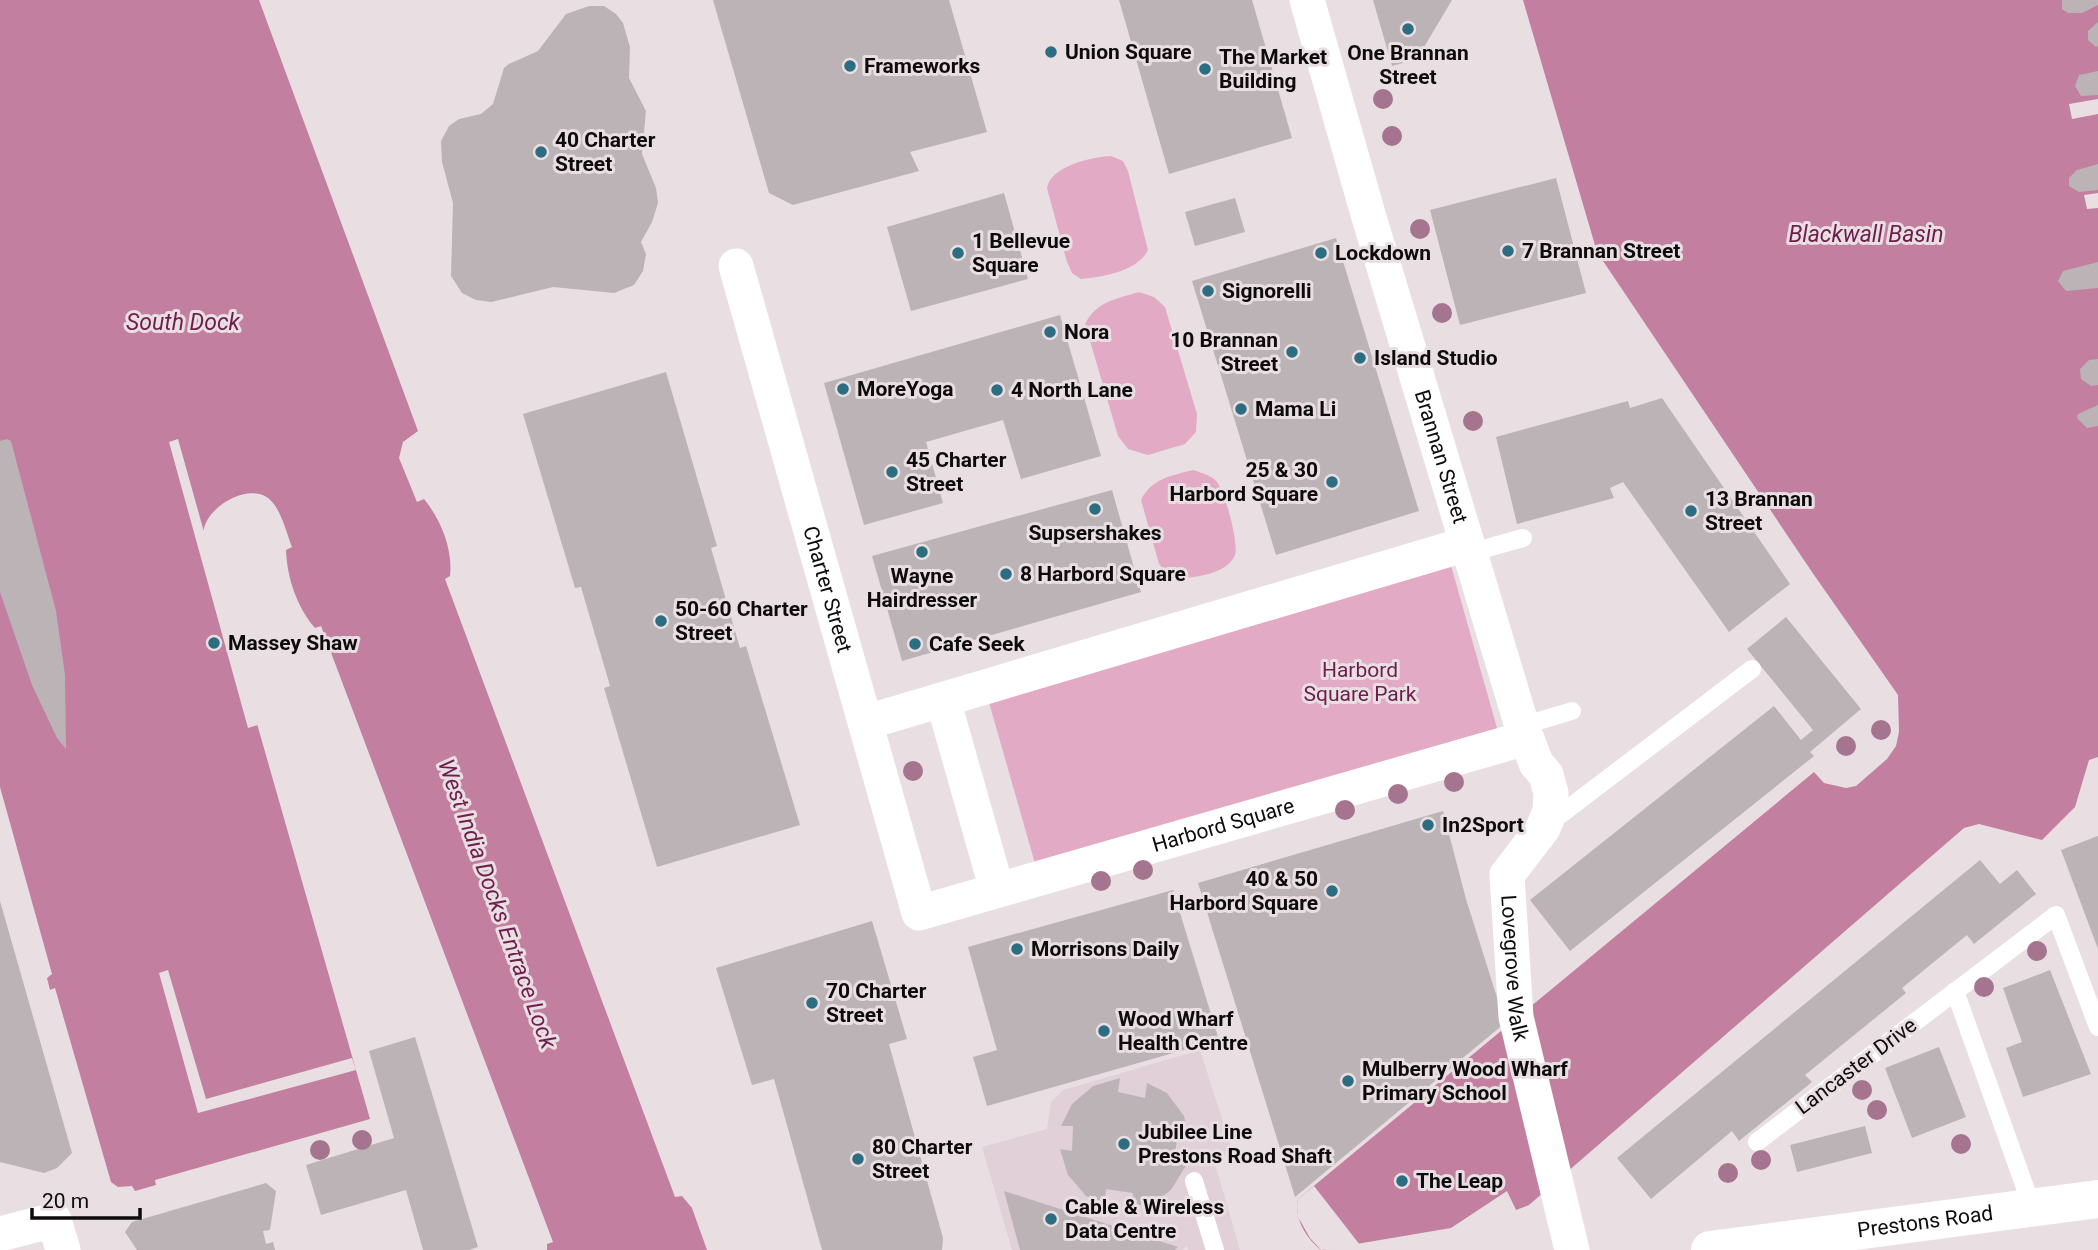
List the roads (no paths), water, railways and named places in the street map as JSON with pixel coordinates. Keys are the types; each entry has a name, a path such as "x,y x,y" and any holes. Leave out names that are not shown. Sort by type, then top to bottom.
{"main road":[{"name":"Prestons Road","path":"1710,1250 2098,1199"}],"street":[{"name":"Brannan Street","path":"1312,2 1468,549 1524,732 1536,763 1546,775 1551,793 1550,811 1543,828"},
{"name":"Charter Street","path":"736,266 919,913"},
{"path":"867,722 1468,549"},
{"path":"943,700 997,890"},
{"name":"Harbord Square","path":"919,913 1524,732"},
{"name":"Lovegrove Walk","path":"1543,828 1507,875 1516,1017 1572,1250"},
{"path":"0,1234 54,1220 63,1250"}],"lane":[{"path":"1468,549 1523,538"},
{"name":"Lovegrove Walk","path":"1543,828 1752,669"},
{"path":"1524,732 1572,711"},
{"name":"Lancaster Drive","path":"1757,1142 2056,915 2098,1027"},
{"path":"1955,991 2032,1207"},
{"path":"1194,1181 1215,1250"}],"water":[{"name":"South Dock","path":"0,0 259,0 418,431 403,442 399,458 417,502 424,499 436,516 448,545 450,576 445,579 675,1197 682,1196 692,1208 707,1250 547,1250 547,1244 553,1242 321,626 315,628 294,592 286,550 292,547 283,521 273,502 259,494 249,493 227,501 210,516 203,535 370,1119 155,1180 156,1185 135,1191 132,1186 118,1187 111,1182 55,988 50,990 47,978 52,974 0,787"},
{"name":"Blackwall Basin","path":"1523,0 2098,0 2098,757 2089,760 2075,807 2042,840 1979,824 1964,828 1529,1205 1516,1210 1507,1191 1451,1228 1321,1250 1302,1227 1298,1214 1298,1199 1814,772 1824,783 1846,788 1856,786 1887,759 1896,746 1899,732 1898,695 1597,252"}],"place":[{"name":"One Brannan Street","path":"1408,29"},
{"name":"Union Square","path":"1051,52"},
{"name":"Frameworks","path":"850,66"},
{"name":"The Market Building","path":"1205,69"},
{"name":"40 Charter Street","path":"541,152"},
{"name":"7 Brannan Street","path":"1508,251"},
{"name":"1 Bellevue Square","path":"958,253"},
{"name":"Lockdown","path":"1321,253"},
{"name":"Signorelli","path":"1208,291"},
{"name":"Nora","path":"1050,332"},
{"name":"10 Brannan Street","path":"1292,352"},
{"name":"Island Studio","path":"1360,358"},
{"name":"MoreYoga","path":"843,389"},
{"name":"4 North Lane","path":"997,390"},
{"name":"Mama Li","path":"1241,409"},
{"name":"45 Charter Street","path":"892,472"},
{"name":"25 & 30 Harbord Square","path":"1332,482"},
{"name":"Supsershakes","path":"1095,509"},
{"name":"13 Brannan Street","path":"1691,511"},
{"name":"Wayne Hairdresser","path":"922,552"},
{"name":"8 Harbord Square","path":"1006,574"},
{"name":"50-60 Charter Street","path":"661,621"},
{"name":"Massey Shaw","path":"214,643"},
{"name":"Cafe Seek","path":"915,644"},
{"name":"In2Sport","path":"1428,825"},
{"name":"40 & 50 Harbord Square","path":"1332,891"},
{"name":"Morrisons Daily","path":"1017,949"},
{"name":"70 Charter Street","path":"812,1003"},
{"name":"Wood Wharf Health Centre","path":"1104,1031"},
{"name":"Mulberry Wood Wharf Primary School","path":"1348,1081"},
{"name":"Jubilee Line Prestons Road Shaft","path":"1124,1144"},
{"name":"80 Charter Street","path":"858,1159"},
{"name":"The Leap","path":"1402,1181"},
{"name":"Cable & Wireless Data Centre","path":"1051,1219"}],"park label":[{"name":"Harbord Square Park","path":"1360,682"}],"water label":[{"name":"West India Docks Entrace Lock","path":"497,904"}]}
